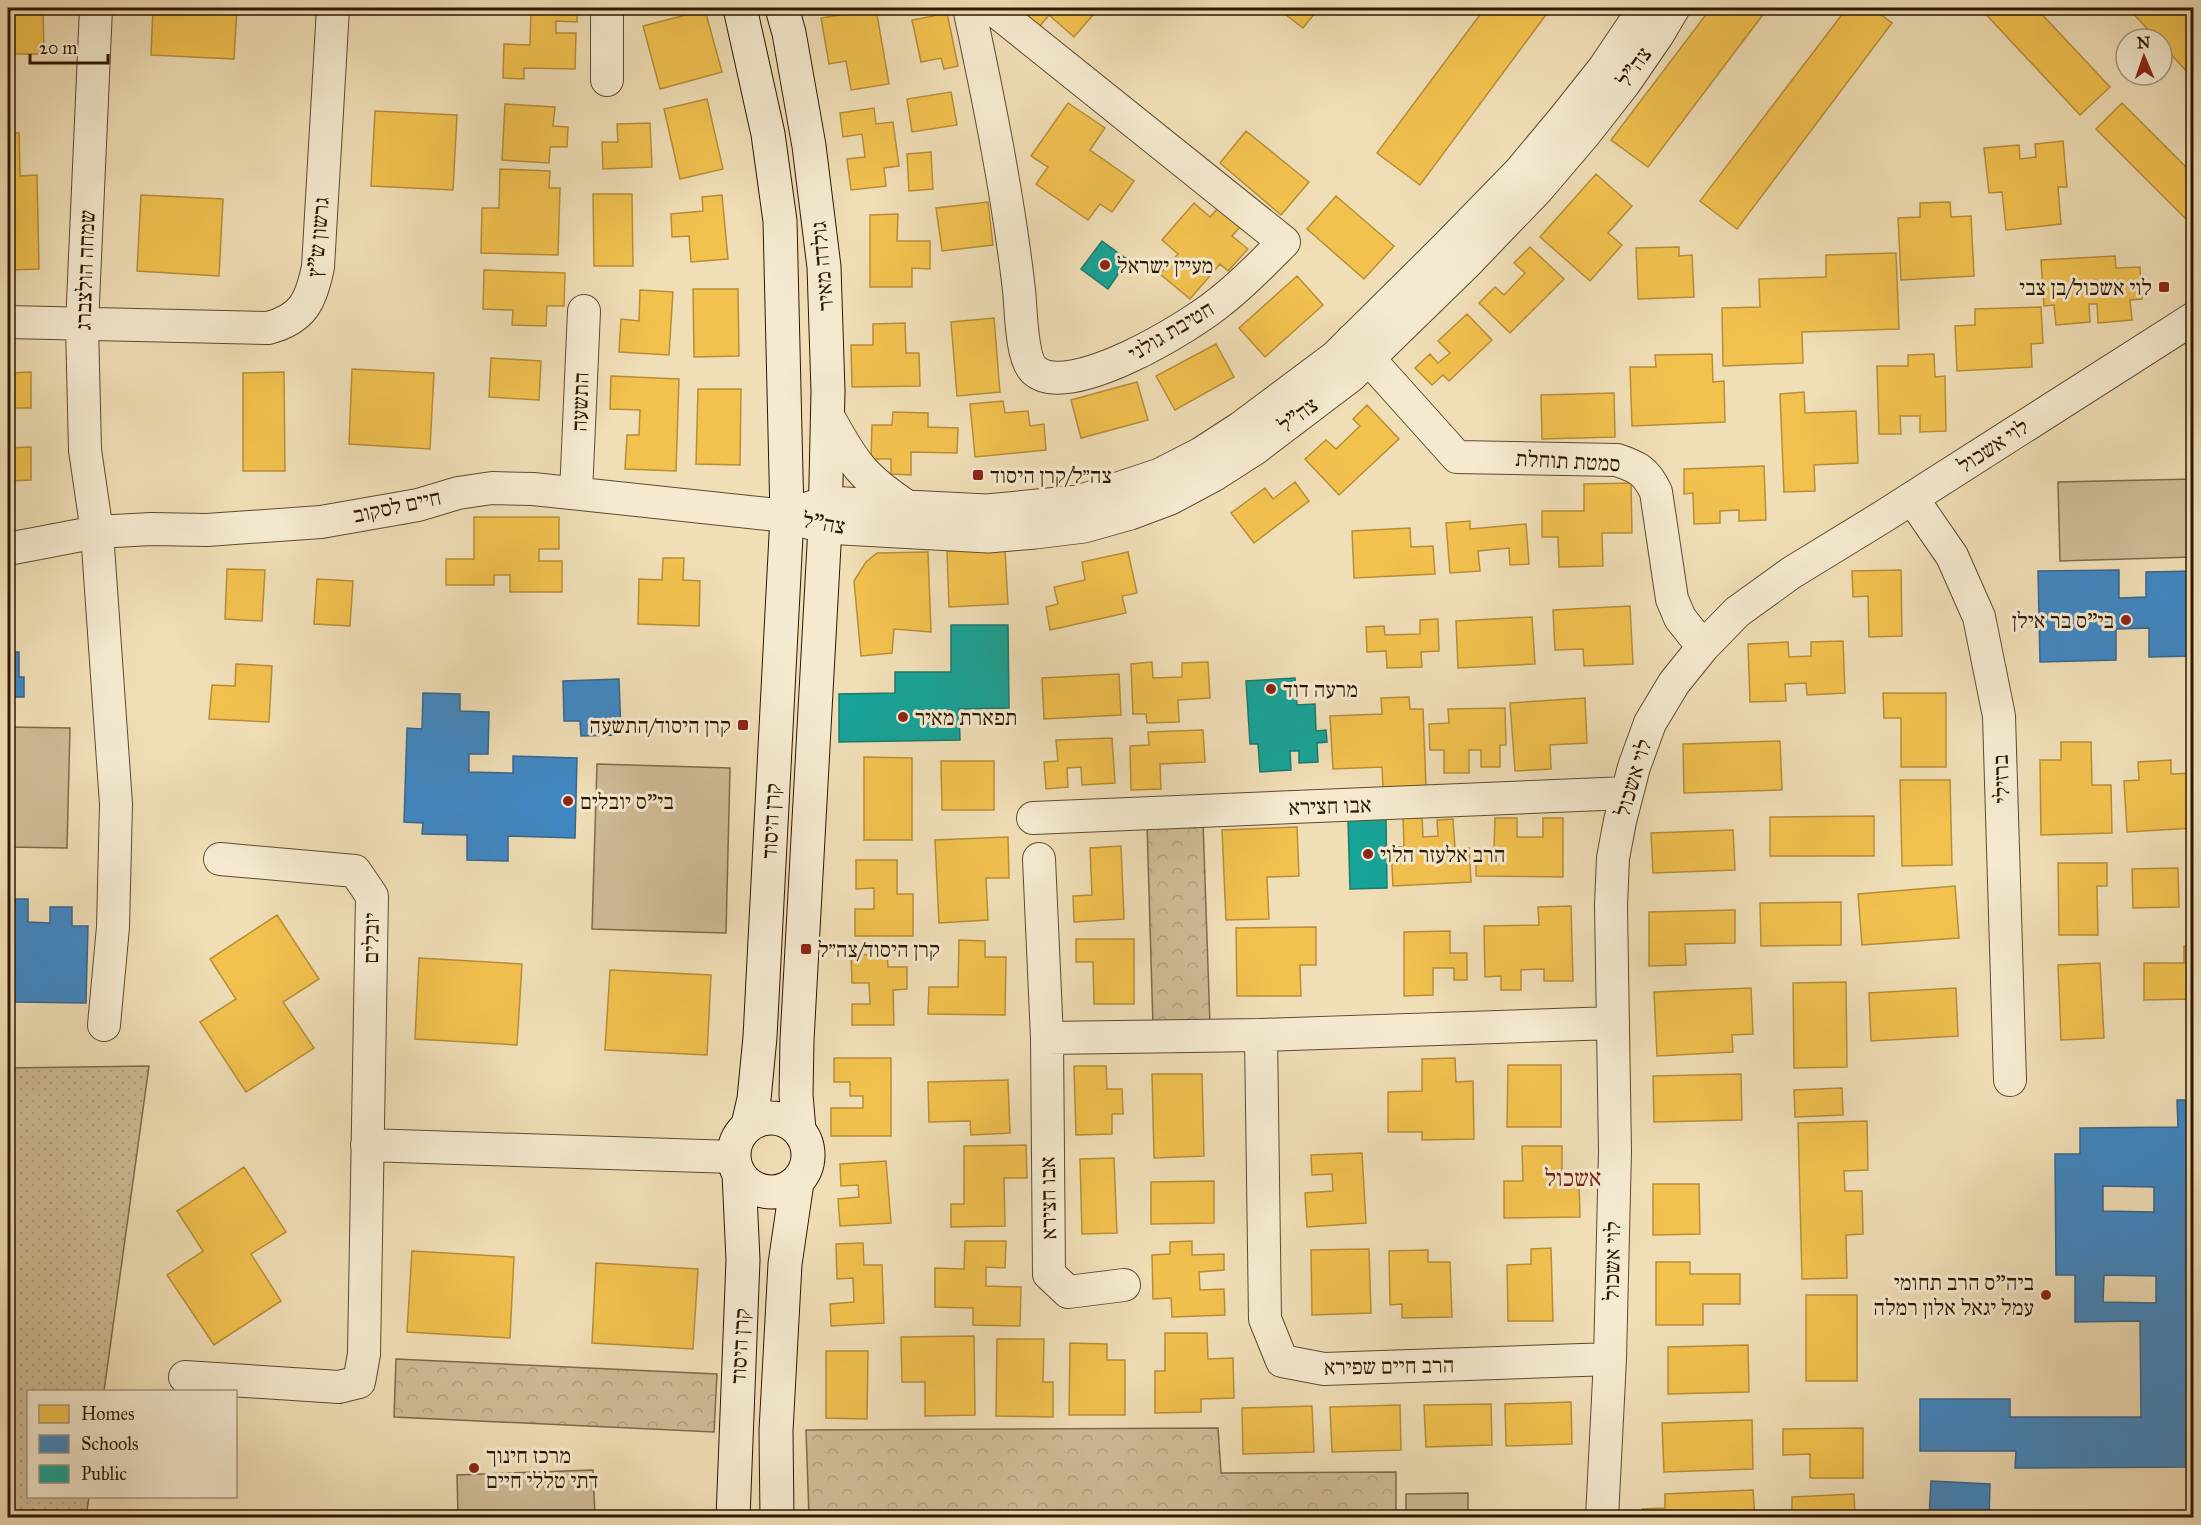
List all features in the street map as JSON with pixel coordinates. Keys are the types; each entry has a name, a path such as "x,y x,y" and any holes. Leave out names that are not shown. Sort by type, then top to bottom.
{"main road":[{"name":"גולדה מאיר","path":"740,8 768,134 780,221 787,516"},
{"name":"גולדה מאיר","path":"782,8 789,33 809,146 824,267 828,417 826,515"},
{"name":"צה\"ל","path":"826,515 988,536 1084,526 1130,513 1170,498 1213,475 1255,448 1351,375 1361,350 1446,248 1520,172 1604,69 1645,8"},
{"name":"צה\"ל","path":"787,516 826,515 908,507 987,511 1079,502 1160,475 1201,454 1241,428 1336,357 1361,350 1456,274 1538,188 1624,83 1673,8"},
{"path":"828,417 861,472 880,489 908,507"},
{"name":"קרן היסוד","path":"799,1130 796,1095 797,1040 826,515"},
{"name":"קרן היסוד","path":"748,1125 755,1090 760,1037 787,516"},
{"path":"774,1118 783,1120 799,1130 807,1147 808,1156 803,1175 797,1182 780,1191 761,1191 752,1187 736,1166 737,1140 748,1125 774,1118"},
{"name":"קרן היסוד","path":"733,1518 744,1260 736,1166"},
{"name":"קרן היסוד","path":"777,1518 776,1431 785,1264 797,1182"}],"street":[{"name":"שמחה הולצברג","path":"96,8 82,325 85,450 97,532 116,804 113,927 104,1025"},
{"name":"גרשון ש\"ץ","path":"8,322 268,328 286,324 299,313 314,287 318,267 333,8"},
{"path":"607,8 607,80"},
{"name":"חטיבת גולני","path":"969,8 992,114 1014,249 1026,351 1032,369 1046,378 1064,379 1111,366 1173,334 1219,303 1248,279 1284,242 992,8"},
{"name":"התשעה","path":"576,493 584,311"},
{"name":"לוי אשכול","path":"1602,1518 1610,1359 1615,1151 1611,905 1613,858 1634,767 1650,723 1674,683 1703,647 1737,612 1791,573 2193,318"},
{"name":"סמטת תוחלת","path":"1361,350 1456,457 1617,460 1636,466 1650,479 1656,492 1672,599 1680,618 1703,647"},
{"name":"חיים לסקוב","path":"8,549 97,532 151,529 207,530 321,522 418,505 458,492 492,488 576,493 787,516"},
{"name":"ברזילי","path":"1912,498 1952,556 1979,617 1999,716 2008,948 2010,1080"},
{"name":"אבו חצירא","path":"1033,818 1627,793"},
{"name":"יובלים","path":"185,1377 339,1387 359,1382 364,1354 372,896 355,872 220,858"},
{"name":"אבו חצירא","path":"1039,859 1047,1038 1049,1274 1068,1292 1124,1285"},
{"path":"1047,1038 1261,1035 1613,1023"},
{"name":"הרב חיים שפירא","path":"1261,1035 1265,1319 1282,1361 1324,1369 1610,1359"},
{"path":"368,1145 736,1166"}],"green space":[{"path":"2193,479 2193,557 2060,561 2058,482"},
{"path":"8,727 70,728 67,848 8,847"},
{"path":"597,764 730,768 726,933 592,929"},
{"path":"1203,822 1210,1025 1153,1027 1147,824"},
{"path":"149,1066 104,1390 27,1390 27,1498 89,1498 86,1517 8,1517 8,1068"},
{"path":"396,1359 717,1374 714,1432 394,1417"},
{"path":"1218,1428 1221,1473 1396,1472 1396,1517 809,1517 806,1430"},
{"path":"593,1470 595,1517 458,1517 457,1475"},
{"path":"1468,1493 1468,1517 1406,1517 1406,1494"}],"building: Homes":[{"path":"8,8 43,8 44,54 14,54 14,68 8,68"},
{"path":"153,8 237,8 234,59 151,55"},
{"path":"547,8 577,8 577,22 556,21 556,33 576,33 575,69 524,68 524,79 503,78 504,44 530,45 531,10 547,10"},
{"path":"933,8 946,8 958,66 944,69 941,58 921,62 912,20 934,16"},
{"path":"1025,8 1099,8 1074,37 1049,15 1036,31 1018,16"},
{"path":"1277,8 1319,8 1303,28"},
{"path":"1485,8 1551,8 1420,185 1377,153"},
{"path":"1711,8 1768,8 1648,167 1611,140"},
{"path":"1847,8 1872,8 1892,23 1737,229 1700,201"},
{"path":"1980,8 2036,8 2110,87 2080,115"},
{"path":"2128,8 2184,8 2194,18 2194,79 2174,58 2174,27 2146,27"},
{"path":"876,9 889,84 851,90 846,61 829,64 821,18"},
{"path":"705,10 722,72 660,89 643,26"},
{"path":"951,92 957,125 912,132 907,99"},
{"path":"707,99 723,169 680,179 664,109"},
{"path":"1068,103 1105,128 1090,150 1134,181 1112,212 1100,204 1088,220 1036,184 1048,167 1031,156"},
{"path":"2122,103 2194,175 2194,219 2190,223 2096,129"},
{"path":"505,104 555,107 553,126 568,127 567,147 550,147 549,163 502,160"},
{"path":"874,108 876,124 893,122 899,166 884,168 886,186 851,190 847,159 865,157 862,134 843,137 840,113"},
{"path":"375,111 457,115 453,190 371,186"},
{"path":"650,123 652,167 603,169 602,142 618,142 617,124"},
{"path":"1246,131 1309,182 1281,215 1220,163"},
{"path":"8,133 19,133 20,176 37,175 39,269 8,270"},
{"path":"2063,141 2067,187 2058,187 2061,224 2006,230 2002,192 1989,193 1984,148 2019,145 2020,159 2036,157 2035,144"},
{"path":"931,152 933,189 909,191 907,154"},
{"path":"500,169 550,171 549,188 560,188 558,255 481,253 482,208 499,208"},
{"path":"1596,174 1632,206 1608,233 1622,245 1590,281 1540,237"},
{"path":"593,194 632,194 633,266 594,266"},
{"path":"141,195 223,199 219,276 137,271"},
{"path":"722,195 728,259 691,262 689,236 672,237 671,214 703,211 702,197"},
{"path":"1336,196 1394,246 1364,279 1307,229"},
{"path":"988,202 993,245 942,251 936,208"},
{"path":"1950,202 1951,217 1971,216 1974,276 1901,280 1898,218 1920,217 1920,203"},
{"path":"1194,203 1210,217 1218,208 1240,227 1232,236 1248,249 1228,271 1220,264 1190,299 1160,274 1178,254 1162,240"},
{"path":"898,214 897,241 930,241 930,269 912,268 912,287 870,287 870,215"},
{"path":"1530,247 1564,279 1510,333 1479,303 1495,287 1504,295 1525,273 1514,263"},
{"path":"1679,247 1679,256 1692,255 1694,297 1638,299 1636,248"},
{"path":"1896,253 1899,329 1802,332 1803,363 1723,366 1722,308 1760,307 1759,279 1826,277 1826,255"},
{"path":"2115,256 2116,268 2140,267 2142,299 2130,300 2132,320 2098,323 2097,304 2089,304 2090,322 2056,325 2054,305 2044,306 2041,260"},
{"path":"484,270 565,273 564,306 547,306 546,326 512,325 513,310 483,309"},
{"path":"1297,276 1323,305 1265,357 1239,328"},
{"path":"693,289 738,289 739,356 694,357"},
{"path":"640,290 673,292 669,355 619,352 621,319 639,321"},
{"path":"2041,307 2043,343 2031,344 2032,367 1957,371 1955,326 1975,325 1975,309"},
{"path":"1467,314 1492,340 1449,381 1443,375 1432,385 1415,368 1430,354 1438,363 1450,353 1438,341"},
{"path":"994,318 1000,392 957,396 951,322"},
{"path":"905,323 906,353 919,353 920,386 852,387 851,345 873,345 873,324"},
{"path":"1216,344 1234,377 1175,410 1156,376"},
{"path":"1712,354 1713,382 1724,381 1725,422 1632,426 1630,367 1656,367 1655,355"},
{"path":"1934,354 1935,377 1945,376 1946,431 1920,432 1920,416 1900,416 1901,434 1879,434 1877,366 1908,366 1908,355"},
{"path":"491,358 541,361 539,400 489,397"},
{"path":"352,369 434,373 430,449 349,444"},
{"path":"31,372 31,408 8,408 8,373"},
{"path":"284,372 285,471 243,471 243,373"},
{"path":"611,376 679,379 676,471 625,469 627,435 639,435 640,410 610,409"},
{"path":"1137,382 1148,420 1081,438 1071,400"},
{"path":"698,389 741,389 740,465 696,464"},
{"path":"1804,392 1805,413 1856,411 1858,463 1814,465 1815,491 1784,492 1780,394"},
{"path":"1614,393 1615,437 1542,439 1541,395"},
{"path":"1003,401 1005,413 1028,411 1030,426 1044,424 1046,450 975,457 970,404"},
{"path":"1367,405 1399,439 1339,495 1305,459 1326,440 1336,449 1360,426 1353,419"},
{"path":"893,412 928,413 928,427 958,428 957,453 911,452 911,475 891,474 891,459 871,459 872,425 892,425"},
{"path":"31,447 31,480 8,481 8,448"},
{"path":"1764,466 1766,520 1739,521 1739,510 1720,511 1720,523 1694,524 1693,493 1684,494 1684,469"},
{"path":"1295,482 1309,501 1254,543 1231,513 1265,488 1273,499"},
{"path":"1631,483 1632,533 1602,533 1603,566 1559,567 1558,537 1542,537 1542,511 1584,511 1584,484"},
{"path":"474,517 559,517 559,549 539,549 539,561 562,561 562,592 510,592 510,575 494,575 494,585 446,585 446,559 474,559"},
{"path":"1470,521 1470,529 1526,524 1529,564 1510,565 1509,548 1478,551 1480,571 1450,573 1446,523"},
{"path":"1410,528 1411,547 1433,546 1435,574 1354,578 1352,531"},
{"path":"1005,549 1008,604 949,607 947,551"},
{"path":"928,552 931,632 894,629 892,653 861,656 854,581 866,562 877,553"},
{"path":"1128,552 1137,593 1122,596 1126,613 1050,630 1046,607 1058,604 1054,587 1085,580 1082,562"},
{"path":"663,558 684,558 683,580 700,581 699,626 638,624 639,579 662,580"},
{"path":"227,569 265,570 262,621 225,619"},
{"path":"1901,570 1902,636 1869,637 1868,596 1853,597 1852,571"},
{"path":"317,579 353,581 350,626 314,624"},
{"path":"1630,606 1633,664 1584,666 1583,649 1555,650 1553,610"},
{"path":"1532,617 1535,664 1458,668 1456,621"},
{"path":"1438,619 1439,651 1421,652 1422,667 1387,668 1386,651 1367,652 1366,627 1384,626 1385,635 1420,634 1420,620"},
{"path":"1843,641 1845,693 1807,695 1806,683 1785,684 1786,701 1750,702 1748,644 1788,642 1789,657 1811,656 1811,642"},
{"path":"1152,662 1153,678 1182,677 1182,663 1208,662 1210,698 1178,700 1179,722 1147,723 1146,714 1133,714 1131,664"},
{"path":"236,664 272,666 269,722 209,719 212,685 235,686"},
{"path":"1119,674 1121,715 1044,719 1042,678"},
{"path":"1883,693 1946,693 1946,767 1901,767 1901,718 1884,718"},
{"path":"1409,697 1410,709 1423,709 1426,786 1383,788 1382,767 1333,769 1330,716 1382,714 1381,698"},
{"path":"1585,698 1587,743 1550,745 1551,769 1515,771 1510,703"},
{"path":"1505,708 1506,745 1500,745 1500,767 1481,767 1481,750 1469,750 1469,773 1444,773 1444,750 1430,750 1429,724 1449,723 1448,709"},
{"path":"1203,730 1205,762 1160,764 1161,789 1131,790 1130,746 1149,745 1148,732"},
{"path":"1112,738 1115,783 1082,785 1081,767 1067,768 1068,787 1046,789 1044,762 1058,761 1056,740"},
{"path":"1780,741 1782,790 1684,793 1683,744"},
{"path":"2061,742 2091,742 2092,785 2111,785 2112,833 2041,835 2040,760 2061,760"},
{"path":"864,757 912,758 912,840 864,840"},
{"path":"2171,760 2171,774 2194,773 2194,828 2127,832 2124,781 2139,780 2138,762"},
{"path":"941,761 994,761 994,810 942,810"},
{"path":"1900,780 1950,780 1952,865 1902,866"},
{"path":"1422,816 1423,837 1438,836 1437,820 1453,819 1455,849 1469,848 1471,882 1393,886 1391,847 1404,847 1403,817"},
{"path":"1874,816 1874,856 1770,856 1770,817"},
{"path":"1495,818 1517,818 1517,837 1543,837 1543,818 1563,818 1563,877 1476,876 1476,848 1494,849"},
{"path":"1297,827 1299,876 1267,877 1269,919 1226,920 1222,830"},
{"path":"1733,830 1735,870 1653,873 1651,833"},
{"path":"1008,837 1009,878 986,878 988,920 939,923 935,840"},
{"path":"1121,846 1124,919 1074,922 1073,896 1092,895 1090,848"},
{"path":"856,860 897,860 897,894 913,894 913,936 855,936 855,909 874,909 874,888 856,889"},
{"path":"2058,863 2107,863 2107,886 2097,886 2098,935 2059,935"},
{"path":"2178,868 2179,907 2133,908 2132,869"},
{"path":"1955,886 1959,938 1862,945 1858,894"},
{"path":"1841,902 1841,945 1761,946 1760,903"},
{"path":"1571,906 1573,981 1544,981 1544,969 1521,970 1521,990 1501,990 1501,976 1485,977 1484,926 1539,925 1538,907"},
{"path":"1735,910 1735,943 1685,944 1686,965 1649,966 1649,912"},
{"path":"277,915 319,979 283,1002 314,1048 246,1092 200,1022 236,999 210,959"},
{"path":"1316,927 1316,965 1300,965 1301,996 1237,996 1236,928"},
{"path":"1450,931 1450,953 1467,953 1467,980 1454,980 1454,968 1433,968 1433,995 1404,996 1404,932"},
{"path":"1076,939 1134,939 1134,1004 1094,1004 1093,962 1076,962"},
{"path":"959,940 985,941 985,957 1006,957 1005,1015 928,1014 929,987 958,987"},
{"path":"2184,946 2194,946 2194,1016 2190,1016 2190,999 2144,1000 2144,963 2184,963"},
{"path":"887,954 888,967 907,967 907,989 893,990 894,1025 852,1025 852,1004 870,1004 869,983 852,983 851,955"},
{"path":"419,958 522,964 517,1045 415,1039"},
{"path":"2100,963 2104,1038 2061,1040 2058,965"},
{"path":"610,970 711,975 707,1055 605,1050"},
{"path":"1846,982 1847,1067 1794,1068 1793,983"},
{"path":"1751,988 1753,1034 1732,1035 1733,1052 1657,1056 1654,992"},
{"path":"1956,988 1958,1036 1871,1041 1869,993"},
{"path":"834,1058 891,1058 891,1136 831,1136 831,1108 863,1108 863,1096 850,1096 850,1082 834,1082"},
{"path":"1455,1058 1456,1082 1473,1081 1474,1139 1422,1140 1422,1132 1388,1132 1388,1092 1422,1091 1422,1059"},
{"path":"1508,1065 1561,1065 1561,1127 1507,1127"},
{"path":"1074,1066 1106,1066 1107,1089 1122,1089 1123,1114 1112,1114 1112,1134 1076,1135"},
{"path":"1152,1074 1202,1074 1204,1156 1154,1158"},
{"path":"1741,1074 1742,1120 1654,1122 1653,1076"},
{"path":"1008,1080 1010,1133 971,1135 970,1121 929,1122 928,1082"},
{"path":"1842,1088 1843,1115 1795,1117 1794,1090"},
{"path":"1867,1121 1868,1170 1844,1171 1845,1191 1862,1191 1863,1234 1846,1235 1847,1278 1802,1279 1798,1123"},
{"path":"1026,1145 1027,1178 1004,1178 1005,1226 951,1227 951,1204 964,1204 964,1146"},
{"path":"1522,1146 1562,1146 1562,1184 1579,1183 1580,1217 1504,1218 1504,1181 1523,1181"},
{"path":"1362,1153 1366,1223 1307,1227 1305,1193 1333,1191 1332,1174 1312,1175 1311,1155"},
{"path":"1114,1158 1117,1233 1082,1234 1080,1159"},
{"path":"886,1161 891,1223 840,1226 838,1199 859,1197 858,1185 841,1186 840,1164"},
{"path":"244,1167 286,1232 251,1254 281,1301 214,1345 167,1275 203,1251 177,1211"},
{"path":"1214,1181 1214,1223 1151,1224 1151,1182"},
{"path":"1653,1184 1699,1184 1700,1234 1653,1235"},
{"path":"965,1241 1006,1241 1005,1268 986,1267 986,1286 1021,1287 1020,1326 973,1325 973,1308 935,1307 935,1268 964,1269"},
{"path":"1192,1241 1192,1255 1224,1254 1224,1270 1199,1272 1200,1290 1224,1289 1225,1315 1172,1317 1171,1298 1153,1299 1152,1255 1170,1254 1170,1242"},
{"path":"863,1243 864,1265 882,1265 884,1323 831,1326 830,1304 854,1302 853,1278 837,1279 836,1244"},
{"path":"1551,1248 1553,1321 1508,1321 1507,1265 1531,1264 1531,1249"},
{"path":"1369,1249 1371,1313 1312,1315 1311,1250"},
{"path":"1428,1250 1428,1262 1450,1262 1452,1317 1402,1318 1402,1304 1390,1305 1389,1251"},
{"path":"412,1251 514,1257 510,1338 407,1332"},
{"path":"1656,1262 1690,1262 1690,1274 1740,1274 1740,1304 1703,1304 1703,1325 1656,1325"},
{"path":"596,1263 698,1269 693,1349 592,1343"},
{"path":"1806,1295 1857,1295 1857,1381 1806,1381"},
{"path":"1165,1333 1207,1333 1208,1359 1233,1358 1234,1398 1201,1399 1201,1412 1155,1413 1155,1371 1165,1371"},
{"path":"974,1336 975,1415 925,1416 925,1382 902,1382 901,1337"},
{"path":"997,1339 1044,1339 1043,1382 1053,1382 1053,1417 996,1416"},
{"path":"1070,1343 1107,1344 1107,1360 1125,1360 1125,1415 1069,1415"},
{"path":"1748,1345 1749,1392 1668,1394 1668,1347"},
{"path":"826,1351 868,1351 867,1419 826,1418"},
{"path":"1571,1402 1572,1444 1506,1446 1505,1404"},
{"path":"1491,1404 1492,1445 1426,1447 1424,1405"},
{"path":"1400,1405 1401,1450 1332,1452 1330,1407"},
{"path":"1312,1406 1314,1452 1243,1454 1242,1408"},
{"path":"1752,1420 1753,1469 1664,1472 1662,1423"},
{"path":"1863,1428 1863,1478 1810,1478 1810,1454 1783,1455 1783,1429"},
{"path":"1753,1490 1755,1518 1642,1518 1642,1509 1665,1508 1665,1494"},
{"path":"1854,1494 1855,1518 1792,1518 1792,1497"}],"building: Schools":[{"path":"2119,570 2119,598 2146,597 2146,572 2194,571 2194,656 2149,657 2149,628 2116,629 2116,660 2040,662 2038,571"},
{"path":"8,652 19,652 19,677 24,677 24,697 11,697 11,712 8,712"},
{"path":"619,679 621,735 581,736 580,721 564,721 563,681"},
{"path":"423,693 460,694 460,711 489,712 488,754 469,754 469,772 513,773 513,756 577,758 575,838 508,836 508,861 467,860 467,835 422,834 423,823 404,822 407,728 422,729"},
{"path":"8,899 28,899 28,922 50,923 50,907 72,907 72,926 88,926 86,1003 13,1002 13,984 8,984"},
{"path":"2177,1100 2194,1100 2194,1358 2191,1358 2194,1467 2015,1468 2016,1451 1920,1451 1920,1399 2010,1399 2010,1417 2141,1417 2140,1321 2075,1322 2075,1275 2056,1275 2055,1154 2080,1154 2080,1128 2178,1127","holes":["2103,1186 2154,1187 2154,1212 2103,1211","2104,1275 2156,1276 2156,1303 2103,1302"]},
{"path":"1931,1481 1990,1484 1989,1518 1929,1518"}],"building: Public":[{"name":"מעיין ישראל","path":"1102,241 1128,260 1108,289 1081,269"},
{"path":"951,625 1008,625 1009,708 959,709 960,740 839,742 839,694 895,693 895,672 951,672"},
{"path":"1295,678 1297,705 1315,704 1316,731 1326,730 1327,742 1317,743 1318,762 1299,763 1299,751 1290,751 1291,770 1260,772 1258,744 1250,744 1246,681"},
{"name":"הרב אלעזר הלוי","path":"1386,819 1387,888 1350,889 1348,820"}],"place":[{"name":"מעיין ישראל","path":"1105,265"},
{"name":"לוי אשכול/בן צבי","path":"2164,287"},
{"name":"צה״ל/קרן היסוד","path":"978,475"},
{"name":"בי\"ס בר אילן","path":"2126,620"},
{"name":"מרעה דוד","path":"1271,689"},
{"name":"תפארת מאיר","path":"903,717"},
{"name":"קרן היסוד/התשעה","path":"743,725"},
{"name":"בי\"ס יובלים","path":"568,801"},
{"name":"הרב אלעזר הלוי","path":"1368,854"},
{"name":"קרן היסוד/צה״ל","path":"806,949"},
{"name":"ביה\"ס הרב תחומי עמל יגאל אלון רמלה","path":"2046,1295"},
{"name":"מרכז חינוך דתי טללי חיים","path":"474,1468"}],"district":[{"name":"אשכול","path":"1573,1178"}]}
